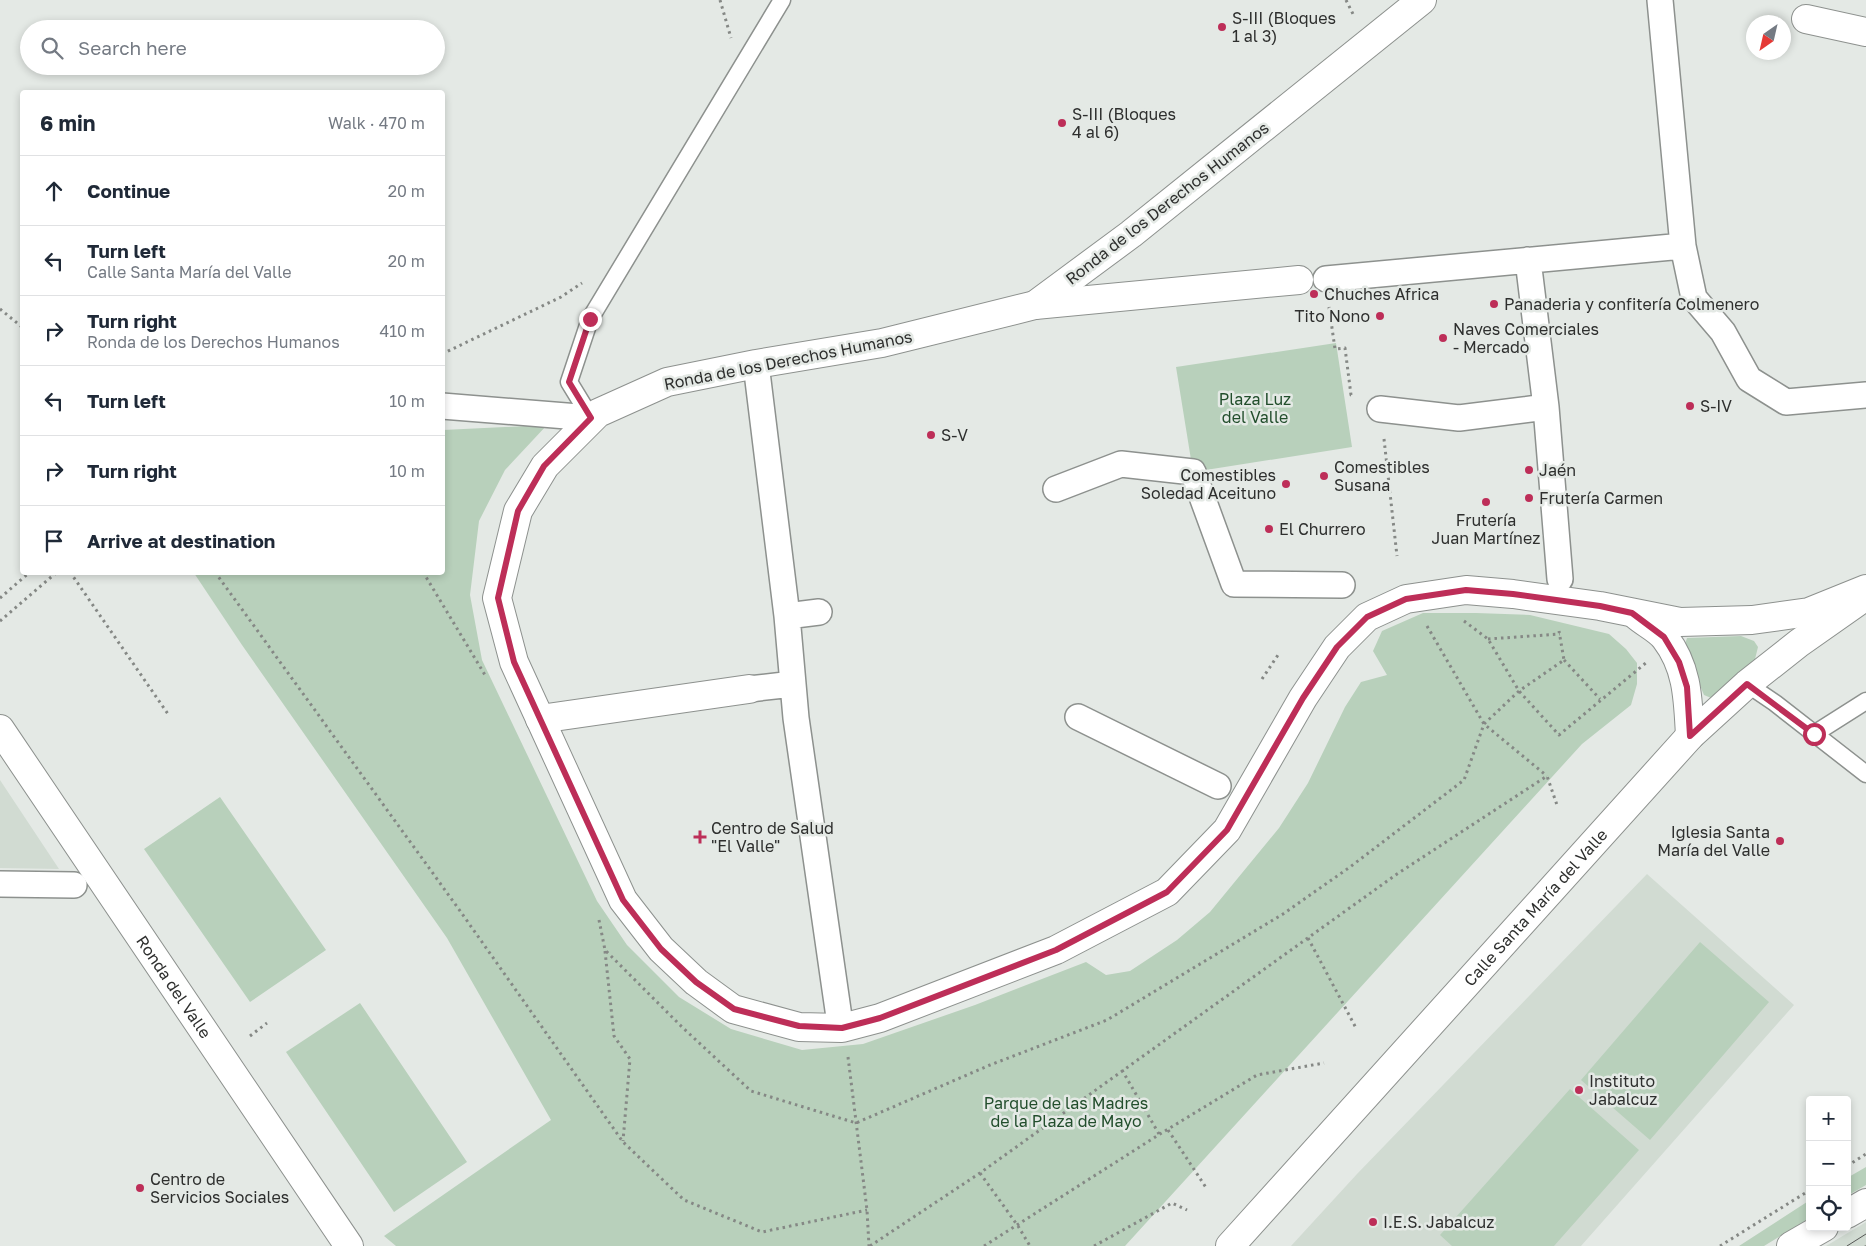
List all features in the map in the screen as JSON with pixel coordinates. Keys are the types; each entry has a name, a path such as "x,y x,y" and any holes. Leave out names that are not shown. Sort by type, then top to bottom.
{"main road":[{"name":"Ronda de los Derechos Humanos","path":"1422,0 1131,234 1035,305 882,343 756,364 667,382 598,413 544,466 518,511 498,598 514,662 623,900 661,949 696,982 734,1009 799,1026 842,1028 880,1018 1056,950 1167,892 1227,830 1303,698 1337,647 1367,617 1406,599 1466,590 1522,596 1680,622 1752,620 1809,612 1866,589"},
{"path":"1806,19 1866,32"},
{"path":"1035,305 1299,280"},
{"name":"Calle Santa María del Valle","path":"1230,1246 1690,736 1747,684 1799,643 1866,596"},
{"name":"Ronda de los Derechos Humanos","path":"1632,613 1664,637 1679,662 1687,687 1690,736"},
{"path":"540,719 749,689"},
{"name":"Ronda del Valle","path":"0,729 349,1246"},
{"path":"1851,1212 1866,1203"},
{"path":"1791,1246 1817,1231"}],"street":[{"path":"1660,0 1683,246 1694,298 1723,332 1749,379 1786,402 1866,395"},
{"path":"1326,279 1683,246"},
{"path":"1528,260 1546,407 1560,579"},
{"path":"756,364 787,616 796,718 839,1017"},
{"path":"445,406 591,418"},
{"path":"1380,408 1459,418 1546,407"},
{"path":"1056,489 1121,464 1193,472 1234,584 1342,585"},
{"path":"787,616 819,612"},
{"path":"749,689 793,684"},
{"path":"1078,717 1218,786"},
{"path":"0,884 74,885"}],"lane":[{"path":"591,418 569,382 590,319 782,0"},
{"path":"1747,684 1866,774"},
{"path":"1814,734 1866,701"}],"path":[{"path":"720,0 731,39"},
{"path":"445,353 561,297 583,282"},
{"path":"0,309 20,325"},
{"path":"1384,440 1397,556"},
{"path":"0,598 27,575"},
{"path":"0,621 53,575"},
{"path":"72,575 168,714"},
{"path":"217,575 458,908 623,1142 684,1200 762,1232 867,1210"},
{"path":"426,575 486,678"},
{"path":"1460,617 1488,639 1519,691 1559,735 1648,661"},
{"path":"1426,624 1484,724 1546,776 1557,805"},
{"path":"1558,624 1564,660 1600,699"},
{"path":"1488,639 1560,634"},
{"path":"1262,679 1278,655"},
{"path":"1484,724 1519,691 1564,660"},
{"path":"851,1077 870,1246 980,1173 1397,874 1546,776"},
{"path":"1308,938 1356,1028"},
{"path":"605,950 614,1036 630,1059 623,1142"},
{"path":"250,1036 267,1023"},
{"path":"984,1246 1257,1075 1324,1063"},
{"path":"1122,1070 1160,1134"},
{"path":"1168,1130 1207,1189"},
{"path":"1851,1163 1866,1154"},
{"path":"980,1173 1030,1246"},
{"path":"1720,1246 1806,1192"},
{"path":"1094,1246 1172,1203 1187,1210"}],"shaded area":[{"path":"0,780 59,869 0,868"},
{"name":"Instituto Jabalcuz","path":"1647,874 1794,1005 1581,1246 1291,1246 1357,1174"},
{"path":"1866,1222 1866,1246 1826,1246"}],"green space":[{"name":"Plaza Luz del Valle","path":"1336,343 1352,447 1193,472 1176,367"},
{"name":"Parque de las Madres de la Plaza de Mayo","path":"547,425 505,470 479,521 470,595 482,660 597,901 627,945 679,997 731,1029 802,1050 863,1044 975,1005 1086,962 1106,975 1130,971 1177,940 1210,912 1279,828 1308,783 1345,707 1361,682 1387,675 1373,651 1382,631 1423,613 1530,615 1609,634 1626,649 1637,663 1637,684 1631,705 1582,744 1125,1246 396,1246 384,1236 551,1120 447,938 242,645 195,575 445,575 445,430"},
{"path":"1741,636 1754,641 1758,647 1754,663 1716,700 1704,695 1684,647 1687,638"},
{"path":"220,797 326,950 250,1002 144,849"},
{"path":"1700,942 1769,1002 1650,1140 1581,1080"},
{"path":"360,1003 467,1162 394,1212 286,1052"},
{"path":"1570,1089 1639,1150 1554,1246 1452,1246 1440,1235"},
{"path":"1866,1167 1866,1185 1851,1194 1851,1186 1851,1176"},
{"path":"1806,1203 1806,1220 1764,1246 1739,1246"}],"tram line":[{"path":"1847,1246 1866,1234"}],"place":[{"name":"S-III (Bloques 1 al 3)","path":"1222,27"},
{"name":"S-III (Bloques 4 al 6)","path":"1062,123"},
{"name":"Chuches Africa","path":"1314,294"},
{"name":"Panaderia y confitería Colmenero","path":"1494,304"},
{"name":"Tito Nono","path":"1380,316"},
{"name":"Naves Comerciales - Mercado","path":"1443,338"},
{"name":"S-IV","path":"1690,406"},
{"name":"S-V","path":"931,435"},
{"name":"Jaén","path":"1529,470"},
{"name":"Comestibles Susana","path":"1324,476"},
{"name":"Comestibles Soledad Aceituno","path":"1286,484"},
{"name":"Frutería Carmen","path":"1529,498"},
{"name":"Frutería Juan Martínez","path":"1486,502"},
{"name":"El Churrero","path":"1269,529"},
{"name":"Centro de Salud \"El Valle\"","path":"700,837"},
{"name":"Iglesia Santa María del Valle","path":"1780,841"},
{"name":"Instituto Jabalcuz","path":"1579,1090"},
{"name":"Centro de Servicios Sociales","path":"140,1188"},
{"name":"I.E.S. Jabalcuz","path":"1373,1222"}],"route":[{"path":"590,319 569,382 591,418 544,466 518,511 498,598 514,662 623,900 661,949 696,982 734,1009 799,1026 842,1028 880,1018 1056,950 1167,892 1227,830 1303,698 1337,647 1367,617 1406,599 1466,590 1513,594 1600,606 1632,613 1664,637 1679,662 1687,687 1690,736 1747,684 1775,703 1814,734"}]}
